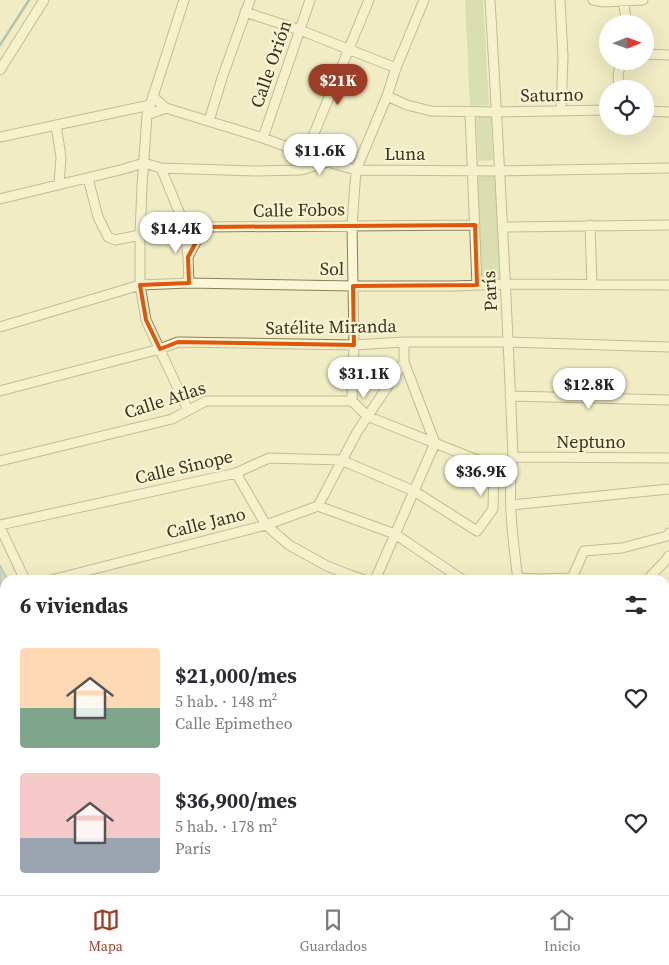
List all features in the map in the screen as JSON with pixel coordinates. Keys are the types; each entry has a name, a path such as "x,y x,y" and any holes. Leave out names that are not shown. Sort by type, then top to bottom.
{"street":[{"path":"0,70 44,0"},
{"path":"184,0 147,115 142,186 140,285 146,320 188,410"},
{"path":"209,121 250,0"},
{"name":"Calle Orión","path":"263,138 310,0"},
{"path":"306,153 369,0"},
{"path":"424,0 356,170 352,225 354,345 352,401 367,416 510,473"},
{"name":"París","path":"490,0 506,284 513,457 510,473 510,505 517,575"},
{"path":"560,0 563,57 561,111"},
{"path":"593,0 604,2 643,0"},
{"path":"623,0 626,15"},
{"path":"245,12 300,30 396,68"},
{"path":"654,54 669,55"},
{"name":"Saturno","path":"387,96 407,105 431,111 599,110"},
{"path":"0,137 151,101 166,108"},
{"path":"147,115 166,108"},
{"name":"Luna","path":"166,108 263,138 328,162 356,170 669,168"},
{"path":"654,111 669,112"},
{"path":"470,112 477,285"},
{"path":"56,125 62,157 59,185"},
{"path":"0,199 144,163 161,168 256,171 301,170 328,162"},
{"path":"161,168 184,224 189,283"},
{"path":"88,178 98,218 108,237 115,240 140,235"},
{"name":"Calle Fobos","path":"184,224 204,227 475,224"},
{"path":"590,225 592,285"},
{"path":"503,227 669,225"},
{"path":"188,257 204,227"},
{"name":"Sol","path":"0,326 140,285 189,283 353,286 506,284 669,285"},
{"name":"Satélite Miranda","path":"0,391 160,349 178,342 354,345 404,342 508,342 669,348"},
{"path":"377,575 435,443 404,362 404,342"},
{"path":"404,362 367,416 341,460 318,506 395,534 456,575"},
{"path":"510,396 669,400"},
{"name":"Calle Atlas","path":"0,461 172,419 206,401 352,401"},
{"name":"Neptuno","path":"513,457 669,458"},
{"name":"Calle Sinope","path":"0,526 236,473 268,458 341,460 414,491 477,531 493,509 494,466"},
{"path":"236,473 266,525 289,545 348,575"},
{"path":"510,505 669,489"},
{"name":"Calle Jano","path":"71,575 266,525 318,506"},
{"path":"0,526 23,575"},
{"path":"573,575 584,551 622,548 666,536 669,533"},
{"path":"651,575 669,556"}],"highlighted area":[{"path":"475,225 477,285 353,286 354,345 178,342 160,349 146,320 140,285 189,283 188,257 204,227"}],"green space":[{"path":"465,0 483,0 489,105 470,106"},
{"path":"491,114 493,160 478,161 476,115"},
{"path":"496,173 500,279 480,280 476,174"}],"water":[{"path":"0,565 5,575 0,575"}],"waterway":[{"path":"0,45 29,0"}]}
